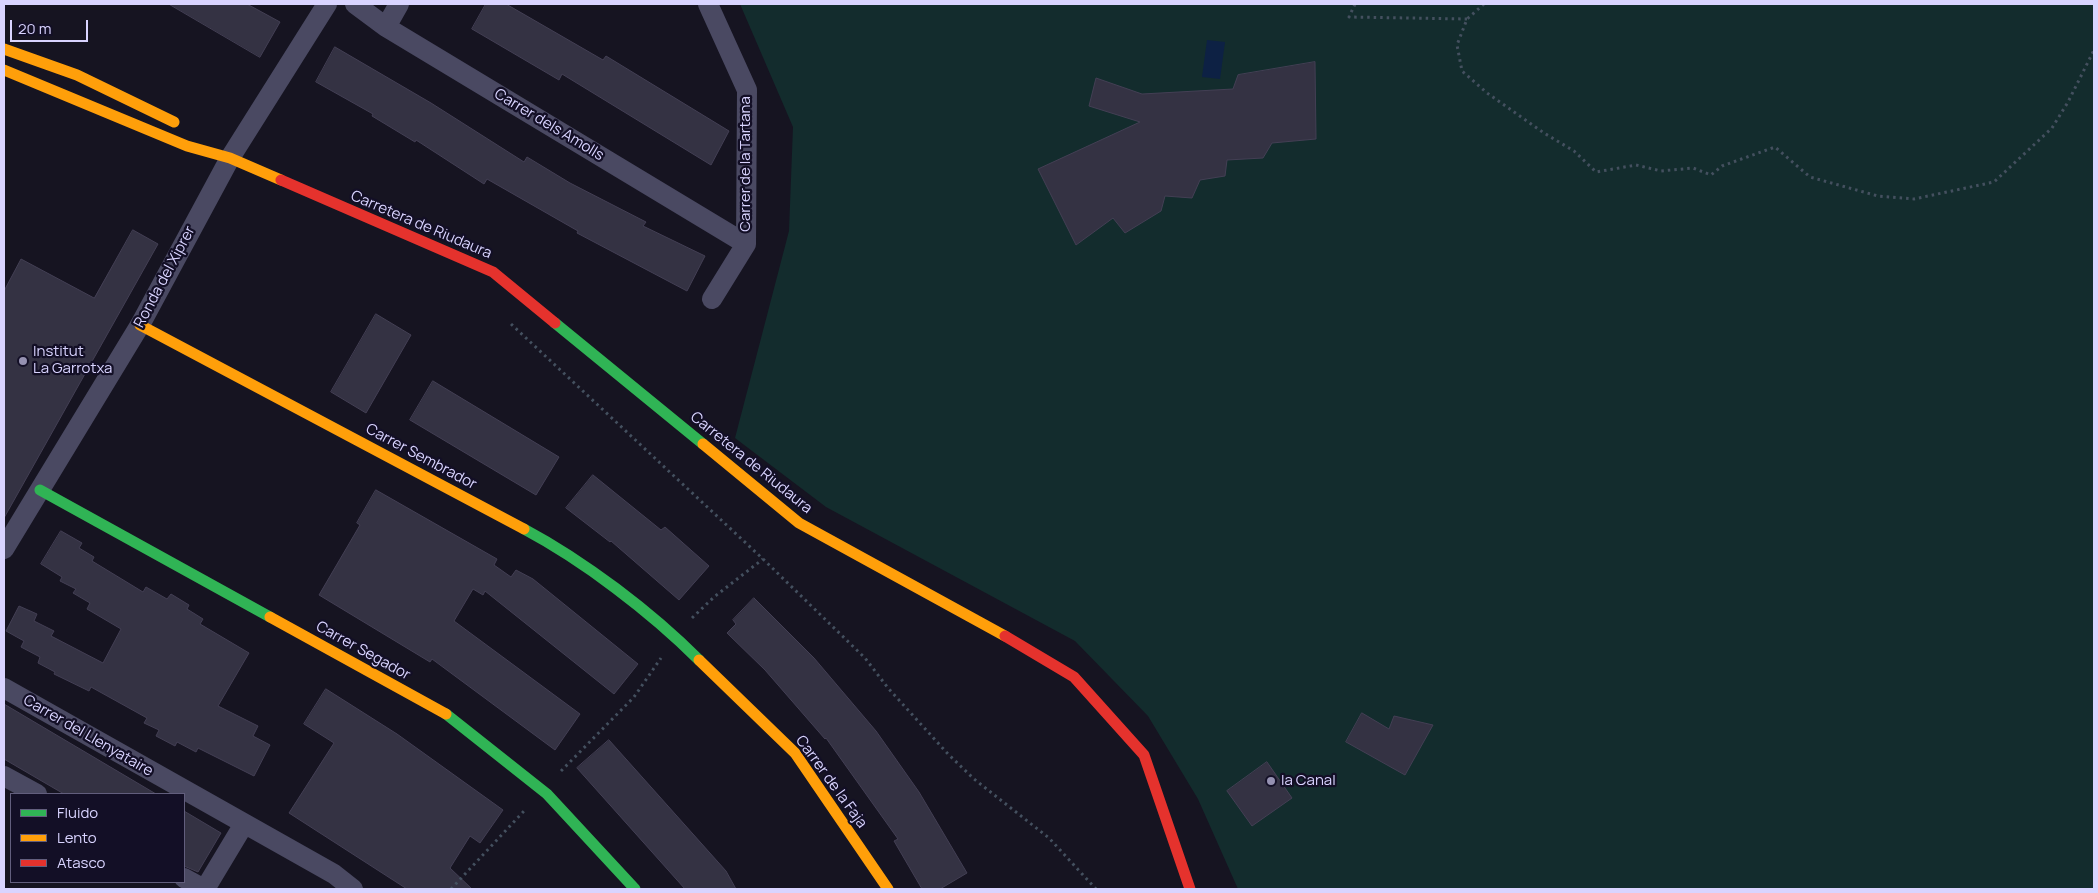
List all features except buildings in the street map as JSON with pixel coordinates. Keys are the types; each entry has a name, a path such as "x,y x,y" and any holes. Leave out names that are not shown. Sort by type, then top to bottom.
{"street":[{"name":"Ronda del Xiprer","path":"4,549 140,325 230,158 327,4"},
{"name":"Carrer dels Amolls","path":"355,4 386,27 746,244"},
{"path":"386,27 399,4"},
{"name":"Carrer de la Tartana","path":"708,4 747,90 746,244"},
{"path":"4,49 77,75 183,126"},
{"name":"Carretera de Riudaura","path":"4,70 187,146 230,158 494,272 799,523 980,621 1074,677 1144,755 1190,889"},
{"name":"Carretera de Riudaura","path":"205,138 218,146 230,158"},
{"path":"712,299 746,244"},
{"name":"Carrer Sembrador","path":"140,325 562,549 675,636"},
{"name":"Carrer Segador","path":"40,490 447,715 547,794 635,889"},
{"name":"Carrer de la Faja","path":"675,636 795,753 888,889"},
{"name":"Carrer del Llenyataire","path":"4,688 334,874 353,889"},
{"path":"4,776 35,793"},
{"path":"185,879 205,889 244,824"}],"path":[{"path":"1355,4 1349,17 1467,19"},
{"path":"1484,4 1467,19 1457,45 1462,70 1487,93 1574,152 1596,172 1636,165 1661,171 1694,168 1711,175 1722,166 1775,146 1810,177 1878,196 1914,199 1994,182 2052,128 2068,102 2094,50"},
{"path":"504,317 763,559 865,658 888,688 948,754 974,779 1049,838 1096,889"},
{"path":"556,776 588,741 609,724 634,697 675,636 714,597 763,559"},
{"path":"451,889 530,805"}],"green space":[{"path":"740,4 2094,4 2094,889 1238,889 1198,799 1148,716 1075,641 826,507 735,438 789,231 793,127"}],"water":[{"path":"1207,40 1225,42 1220,79 1202,77"}],"traffic: fast":[{"path":"555,323 703,444"},
{"path":"40,490 270,617"},
{"path":"524,529 570,556 616,589 660,624 699,660"},
{"path":"446,714 547,794 635,889"}],"traffic: slow":[{"path":"4,49 77,75 174,122"},
{"path":"4,70 187,146 230,158 281,180"},
{"path":"140,325 524,529"},
{"path":"703,444 799,523 1005,636"},
{"path":"270,617 446,714"},
{"path":"699,660 795,753 888,889"}],"traffic: jam":[{"path":"281,180 493,272 555,323"},
{"path":"1005,636 1074,677 1144,755 1190,889"}],"place":[{"name":"Institut La Garrotxa","path":"23,361"},
{"name":"la Canal","path":"1271,781"}]}
